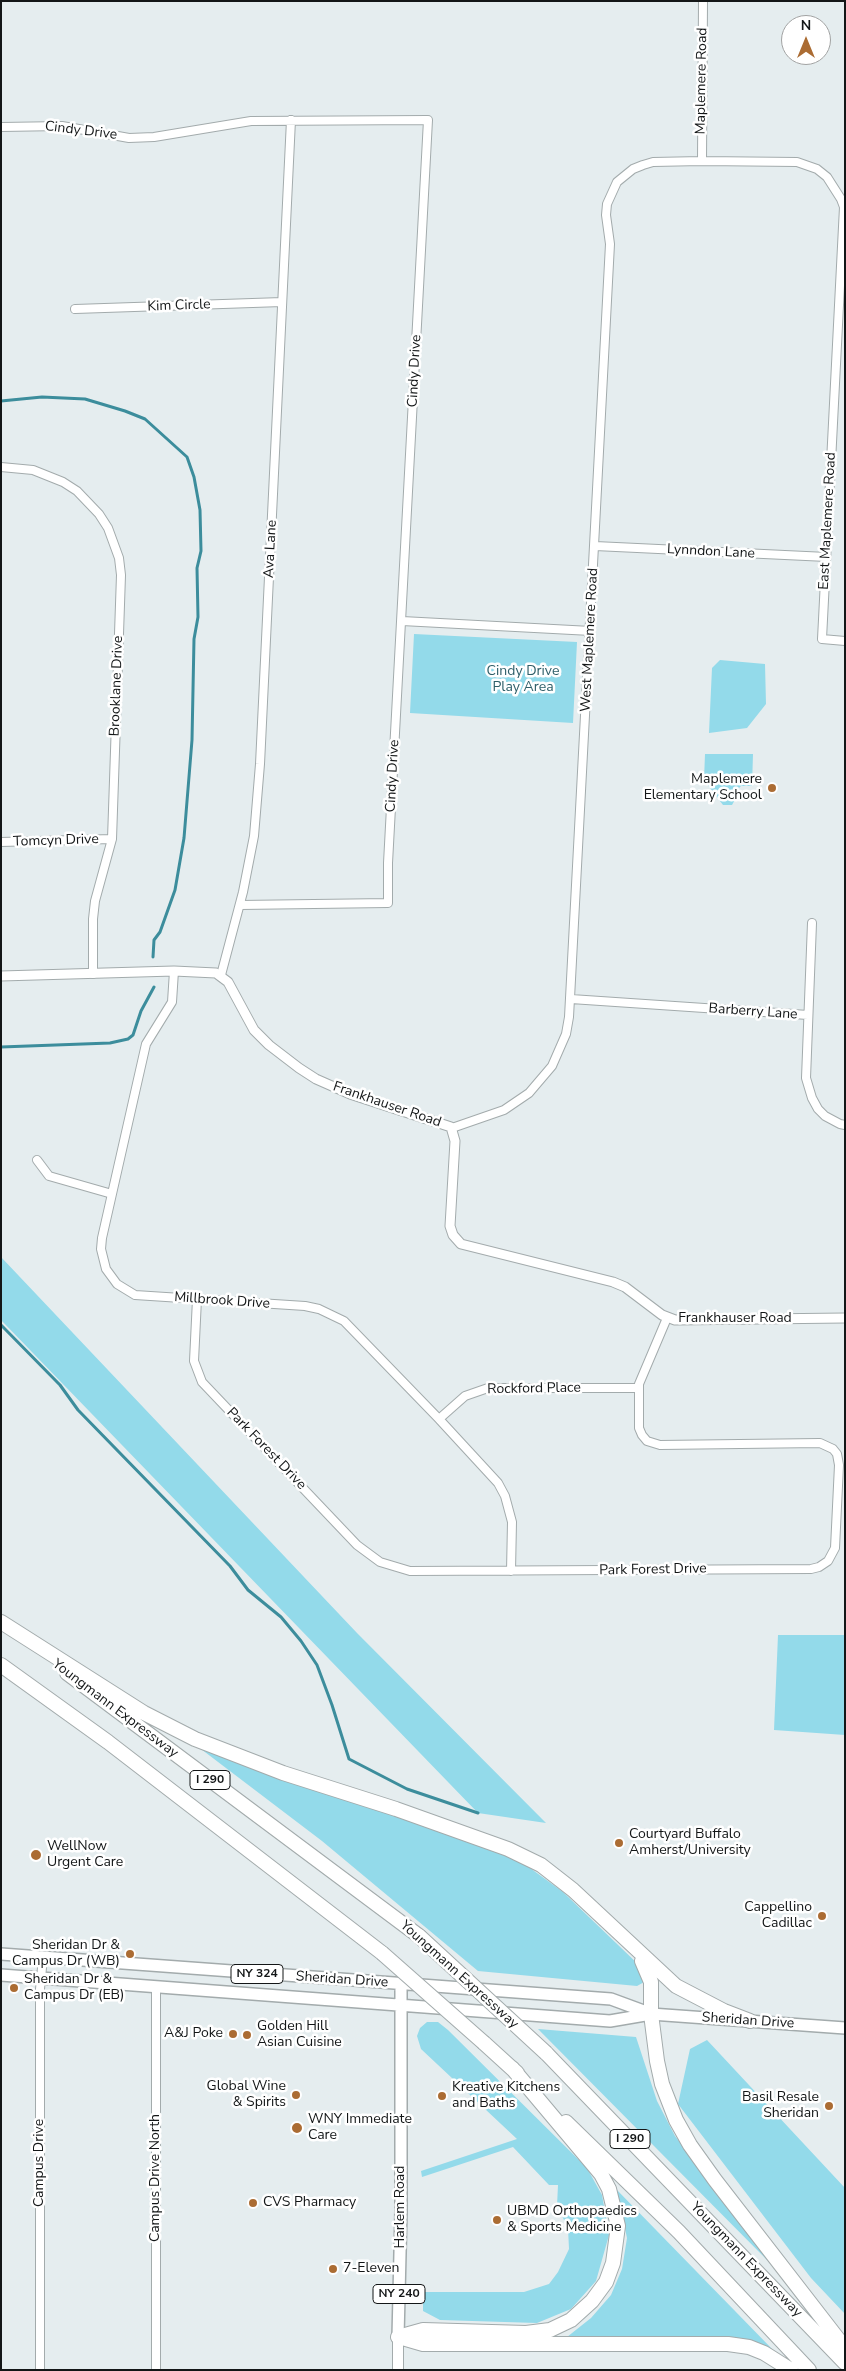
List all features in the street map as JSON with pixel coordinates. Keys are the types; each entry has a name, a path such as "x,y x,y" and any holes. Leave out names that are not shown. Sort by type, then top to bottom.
{"highway":[{"name":"Youngmann Expressway","path":"1,1623 419,1936 546,2053 845,2362"},
{"path":"1,1623 144,1713 195,1739 283,1773 508,1849 541,1865 573,1890 638,1952 686,1992 750,2021"},
{"name":"Youngmann Expressway","path":"1,1666 108,1742 382,1953 512,2068 679,2232 809,2370"},
{"path":"638,1952 650,1975 651,2014 657,2061 662,2084 676,2120 690,2145 715,2180 845,2348"},
{"path":"398,2337 423,2330 526,2332 550,2330 571,2320 592,2301 606,2282 613,2263 618,2226 609,2189 601,2174 512,2068"},
{"path":"398,2337 423,2344 728,2344 749,2347 764,2353 792,2370"}],"main road":[{"name":"Sheridan Drive","path":"1,1954 611,2000 651,2014"},
{"name":"Sheridan Drive","path":"1,1975 610,2021 651,2014 845,2028"},
{"name":"Harlem Road","path":"398,2370 401,1984"}],"street":[{"name":"Maplemere Road","path":"702,161 703,1"},
{"name":"Ava Lane","path":"221,975 240,905 254,836 260,764 290,120"},
{"name":"Cindy Drive","path":"1,127 62,126 129,138 154,137 251,121 428,120 388,863 388,903 240,905"},
{"name":"West Maplemere Road","path":"452,1128 504,1110 529,1093 542,1080 560,1050 568,1025 591,631 610,244 606,215 607,204 617,182 633,169 643,164 702,161"},
{"name":"East Maplemere Road","path":"702,161 802,163 827,177 835,187 844,207 822,640 845,641"},
{"name":"Kim Circle","path":"75,309 282,302"},
{"name":"Brooklane Drive","path":"1,467 33,470 48,475 70,486 89,502 99,514 114,543 121,574 112,839 95,901 93,919 93,974"},
{"name":"Lynndon Lane","path":"595,546 826,557"},
{"path":"402,621 591,631"},
{"name":"Tomcyn Drive","path":"1,842 112,839"},
{"path":"808,1015 812,923"},
{"path":"1,976 174,970 212,972 221,975"},
{"name":"Millbrook Drive","path":"174,970 172,1002 146,1044 112,1194 101,1249 103,1260 110,1276 117,1284 135,1294 306,1306 332,1314 344,1321 491,1474 505,1496 512,1522 511,1571"},
{"name":"Frankhauser Road","path":"221,975 228,982 254,1030 268,1045 299,1068 316,1079 350,1094 452,1128 454,1147 450,1226 458,1242 469,1247 613,1282 624,1287 668,1318 681,1320 845,1318"},
{"name":"Barberry Lane","path":"570,999 808,1015 806,1072 808,1088 818,1109 825,1116 845,1125"},
{"path":"37,1160 49,1176 112,1194"},
{"name":"Park Forest Drive","path":"197,1299 194,1361 202,1382 357,1545 380,1562 410,1571 811,1570 819,1567 832,1556 835,1548 840,1465 837,1454 833,1449 820,1443 654,1444 642,1435 639,1428 639,1388 668,1318"},
{"name":"Rockford Place","path":"439,1419 466,1396 488,1388 639,1388"},
{"name":"Campus Drive","path":"40,2370 41,1978 43,1957"},
{"name":"Campus Drive North","path":"156,1987 156,2370"}],"green space":[{"name":"Cindy Drive Play Area","path":"414,634 577,642 573,723 410,713"},
{"path":"720,660 765,664 766,704 747,728 709,733 712,668"},
{"path":"705,754 753,754 752,786 741,786 737,790 738,794 732,805 723,805 704,780"},
{"path":"1,1257 357,1633 546,1823 478,1813 1,1320"},
{"path":"778,1635 845,1635 845,1735 774,1730"},
{"path":"197,1746 471,1841 519,1860 563,1892 642,1968 646,1981 637,1986 478,1971 322,1841"},
{"path":"427,2022 438,2022 448,2030 587,2168 602,2195 609,2235 596,2281 571,2309 537,2323 440,2320 423,2311 423,2292 524,2292 549,2284 558,2272 569,2249 568,2228 557,2206 558,2185 549,2185 513,2147 422,2177 421,2171 517,2139 421,2049 417,2036 420,2028"},
{"path":"538,2029 636,2037 657,2101 675,2136 771,2258 775,2268"},
{"path":"707,2040 845,2188 845,2314 811,2278 678,2104 690,2049"},
{"path":"617,2190 775,2352 735,2339 567,2337 591,2318 611,2295 622,2269 627,2238"}],"waterway":[{"path":"1,401 42,397 85,399 125,411 145,419 187,457 194,477 200,510 201,551 197,568 198,617 194,639 192,740 184,838 175,890 160,932 154,940 153,957"},
{"path":"1,1047 110,1043 128,1039 133,1035 141,1011 154,987"},
{"path":"1,1325 60,1385 78,1410 230,1566 248,1590 281,1617 301,1641 317,1665 349,1759 407,1789 478,1813"}],"place":[{"name":"Maplemere Elementary School","path":"772,788"},
{"name":"Courtyard Buffalo Amherst/University","path":"619,1843"},
{"name":"WellNow Urgent Care","path":"36,1855"},
{"name":"Cappellino Cadillac","path":"822,1916"},
{"name":"Sheridan Dr & Campus Dr (WB)","path":"130,1954"},
{"name":"Sheridan Dr & Campus Dr (EB)","path":"14,1988"},
{"name":"A&J Poke","path":"233,2034"},
{"name":"Golden Hill Asian Cuisine","path":"247,2035"},
{"name":"Global Wine & Spirits","path":"296,2095"},
{"name":"Kreative Kitchens and Baths","path":"442,2096"},
{"name":"Basil Resale Sheridan","path":"829,2106"},
{"name":"WNY Immediate Care","path":"297,2128"},
{"name":"CVS Pharmacy","path":"253,2203"},
{"name":"UBMD Orthopaedics & Sports Medicine","path":"497,2220"},
{"name":"7-Eleven","path":"333,2269"}]}
